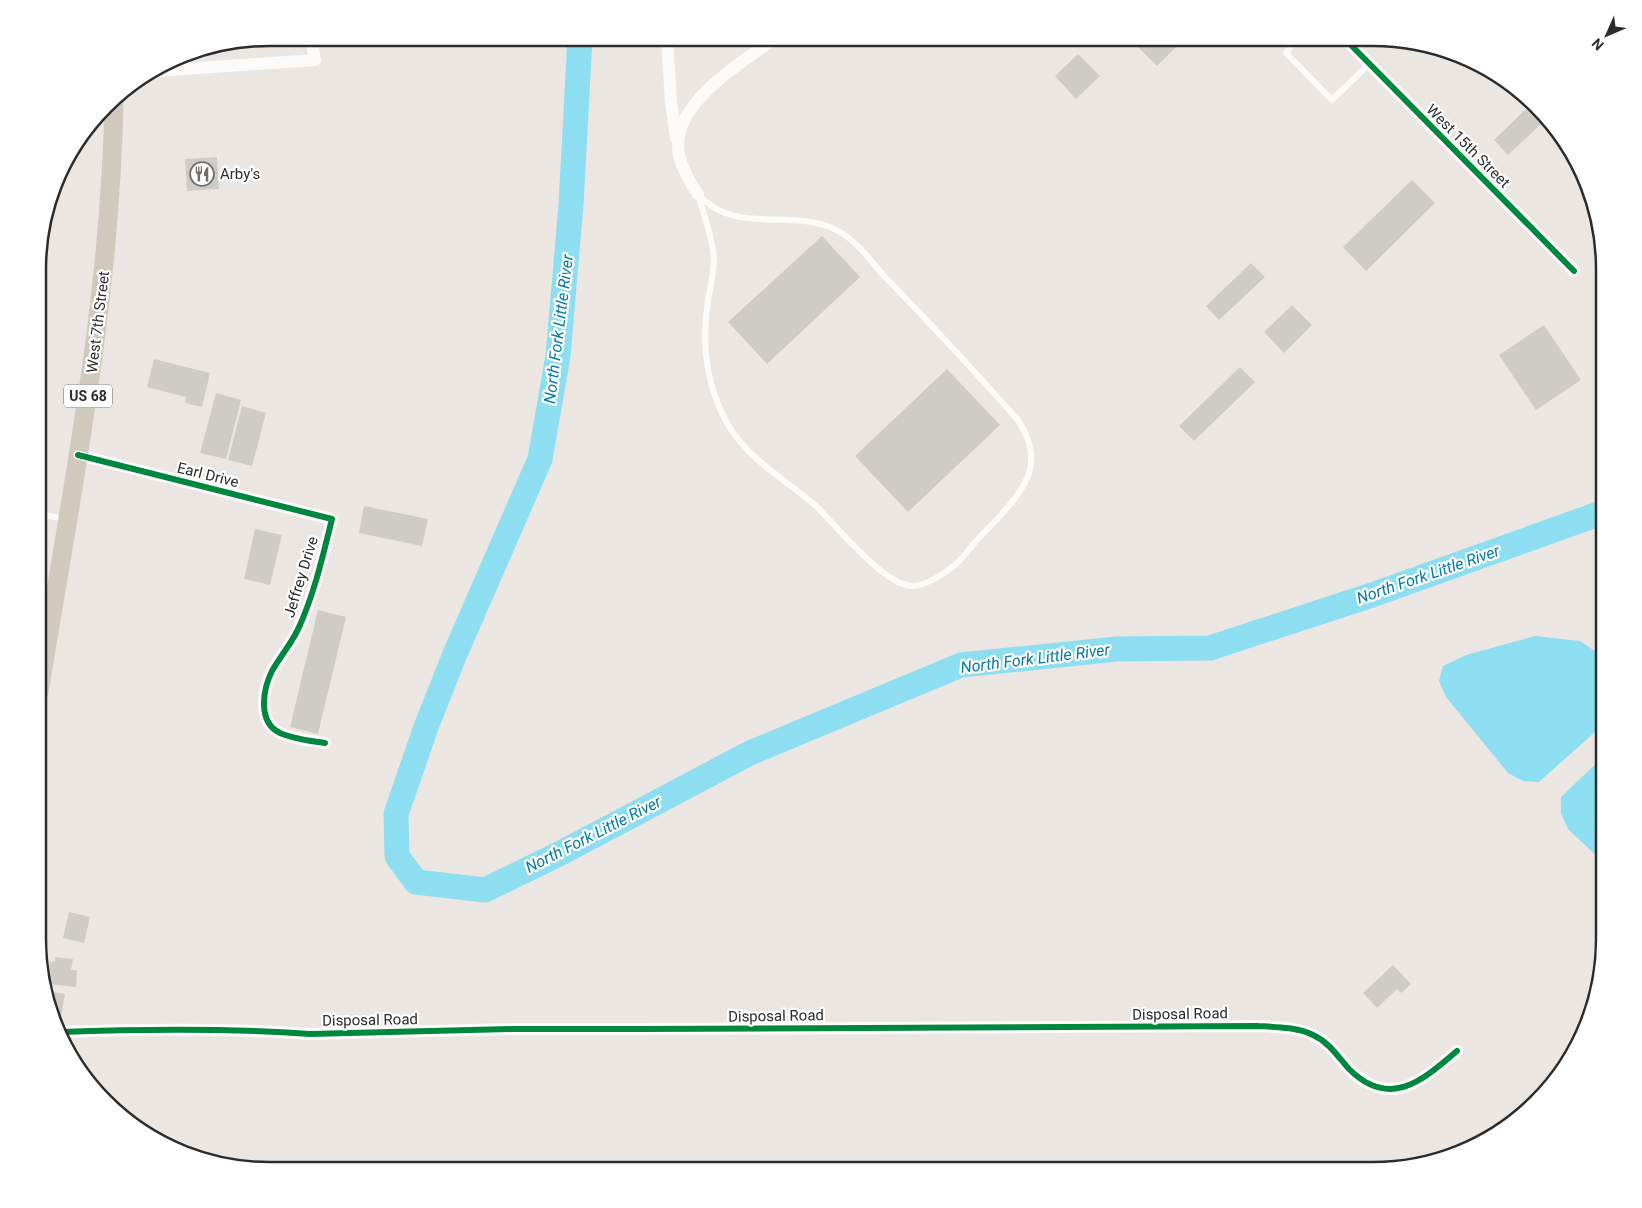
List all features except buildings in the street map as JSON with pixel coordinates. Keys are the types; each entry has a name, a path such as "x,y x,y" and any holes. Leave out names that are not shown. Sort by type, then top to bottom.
{"main road":[{"name":"West 7th Street","path":"46,609 67,519 94,358 105,265 113,111"}],"street":[{"path":"169,70 315,60 312,46"},
{"path":"668,46 671,102 678,145 684,167 692,186 698,194"},
{"path":"678,145 681,124 696,102 739,63 764,46"},
{"name":"West 15th Street","path":"1352,46 1574,272"},
{"name":"Earl Drive","path":"78,455 332,519"},
{"name":"Jeffrey Drive","path":"325,743 303,740 278,732 269,722 263,702 264,692 272,670 297,631 308,607 332,519"},
{"name":"Disposal Road","path":"67,1032 124,1030 276,1031 310,1034 514,1029 1257,1026 1290,1029 1314,1035 1331,1048 1359,1078 1375,1086 1392,1090 1413,1084 1438,1068 1457,1051"}],"lane":[{"path":"1292,46 1286,53 1332,100 1369,64"},
{"path":"698,194 713,208 731,216 751,219 794,219 828,226 847,237 929,322 1021,424 1029,440 1032,461 1026,481 1008,506 956,564 937,578 915,586 905,585 887,576 870,562 814,505 755,458 740,442 727,423 713,392 707,370 705,349 706,319 714,260 713,244 698,194"},
{"path":"46,515 67,519"}],"water":[{"path":"1535,636 1580,641 1596,652 1596,731 1539,782 1523,781 1508,773 1446,697 1439,681 1443,666 1466,655"},
{"path":"1596,764 1596,855 1568,829 1561,813 1561,797"}],"waterway":[{"name":"North Fork Little River","path":"580,46 571,205 558,356 540,459 455,654 426,727 396,814 397,856 416,882 485,890 559,854 750,753 961,665 1117,649 1210,648 1372,595 1596,515"}],"cycle path":[{"path":"1352,46 1574,271"},
{"path":"78,455 332,519 310,599 294,637 272,671 266,687 264,705 268,721 280,733 325,743"},
{"path":"67,1032 186,1030 310,1034 514,1029 1257,1026 1278,1027 1307,1032 1329,1046 1349,1069 1364,1081 1378,1088 1392,1089 1406,1086 1419,1080 1432,1072 1457,1051"}],"place":[{"name":"Arby's","path":"202,174"}]}
